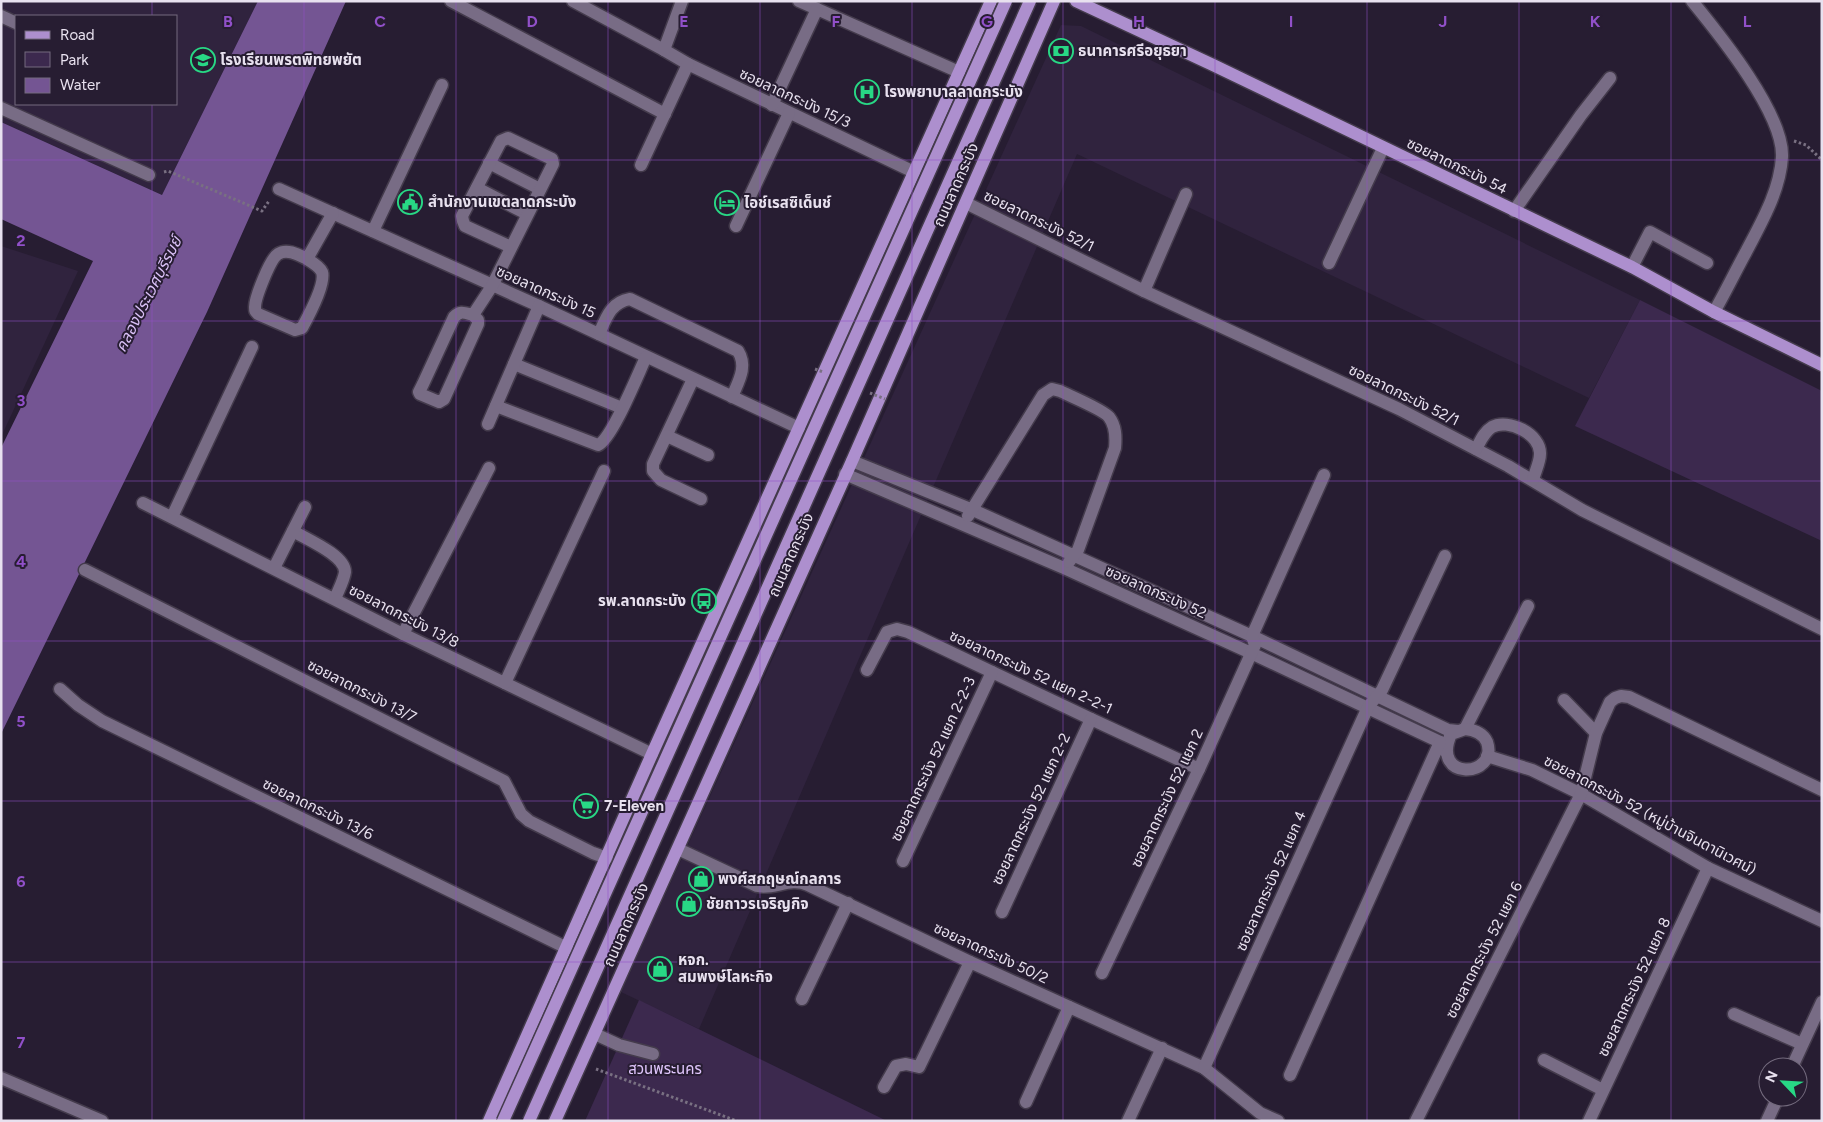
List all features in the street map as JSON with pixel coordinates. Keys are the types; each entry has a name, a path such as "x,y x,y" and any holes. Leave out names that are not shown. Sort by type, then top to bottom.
{"main road":[{"path":"489,1121 652,754 992,1"},
{"path":"503,1121 1006,1"},
{"path":"529,1121 1030,1"},
{"name":"ถนนลาดกระบัง","path":"555,1121 852,461 1054,1"},
{"name":"ซอยลาดกระบัง 54","path":"1076,1 1632,267 1714,312 1822,364"}],"street":[{"name":"ซอยลาดกระบัง 15/3","path":"573,1 688,64 914,172"},
{"path":"664,50 682,1"},
{"path":"799,1 959,72"},
{"path":"1692,1 1732,50 1767,109 1779,136 1782,156 1777,182 1768,210 1714,312"},
{"path":"459,3 665,114"},
{"path":"772,105 817,9"},
{"path":"1,16 15,23"},
{"path":"641,165 688,64"},
{"path":"1514,211 1581,115 1610,78"},
{"path":"374,231 442,85"},
{"path":"1,108 150,175"},
{"path":"736,226 789,113"},
{"path":"473,315 492,286 511,248 527,214 552,164 552,159 508,138 501,141 462,216 465,226 511,248"},
{"path":"1329,263 1383,148"},
{"path":"490,163 540,189"},
{"name":"ซอยลาดกระบัง 15","path":"278,188 539,306 799,428"},
{"path":"477,188 527,214"},
{"path":"1144,290 1186,194"},
{"name":"ซอยลาดกระบัง 52/1","path":"966,203 1144,290 1399,409 1533,480 1582,510 1822,630"},
{"path":"307,259 333,214"},
{"path":"1632,267 1650,232 1707,263"},
{"path":"285,251 307,259 320,268 322,276 321,287 302,328 295,330 258,314 255,308 256,300 273,259 285,251"},
{"path":"599,334 614,306 630,299 738,351 742,359 743,368 732,397"},
{"path":"488,424 539,306"},
{"path":"462,312 473,315 478,320 478,324 444,399 439,402 420,394 419,392 454,317 462,312"},
{"path":"172,517 252,348"},
{"path":"496,406 598,445 602,443 622,408 646,357"},
{"path":"514,364 622,408"},
{"path":"693,379 653,464 653,471 661,480 701,499"},
{"path":"962,524 1043,395 1052,389 1060,391 1108,415 1116,435 1115,448 1078,550 1064,568"},
{"path":"1476,449 1485,433 1494,426 1506,424 1520,428 1534,439 1541,454 1533,480"},
{"path":"667,436 708,456"},
{"name":"ซอยลาดกระบัง 52","path":"845,474 1064,568 1368,707 1443,747 1449,761 1456,768 1465,771 1474,770 1482,764 1487,756 1486,740 1474,729 1448,730 1252,636 1074,555 972,510 852,461"},
{"path":"402,634 489,468"},
{"path":"505,684 604,471"},
{"path":"1252,636 1324,475"},
{"name":"ซอยลาดกระบัง 13/8","path":"143,503 402,634 652,754"},
{"path":"274,568 305,507"},
{"path":"293,531 329,552 343,565 345,573 335,599"},
{"name":"ซอยลาดกระบัง 52 แยก 4","path":"1204,1068 1368,707 1382,690 1445,556"},
{"name":"ซอยลาดกระบัง 13/7","path":"86,570 504,781 522,814 529,821 607,858"},
{"path":"1290,1075 1443,747 1451,734 1461,730 1528,606"},
{"name":"ซอยลาดกระบัง 52 แยก 2-2-1","path":"867,670 882,638 887,632 897,629 908,632 1199,768"},
{"name":"ซอยลาดกระบัง 52 แยก 2","path":"1102,973 1251,653 1254,645 1252,636"},
{"name":"ซอยลาดกระบัง 52 แยก 2-2-3","path":"903,860 992,672"},
{"name":"ซอยลาดกระบัง 13/6","path":"60,689 78,705 102,721 567,948"},
{"name":"ซอยลาดกระบัง 52 แยก 6","path":"1416,1121 1581,794 1596,733 1610,702 1621,696 1629,697 1822,790"},
{"path":"1564,700 1596,733"},
{"name":"ซอยลาดกระบัง 52 แยก 2-2","path":"1002,912 1091,719"},
{"name":"ซอยลาดกระบัง 52 (หมู่บ้านจินดานิเวศน์)","path":"1487,756 1532,770 1581,794 1708,868 1822,921"},
{"name":"ซอยลาดกระบัง 50/2","path":"678,849 757,886 766,887 793,881 802,882 970,962 1204,1068 1258,1117 1278,1121"},
{"name":"ซอยลาดกระบัง 52 แยก 8","path":"1589,1121 1708,868"},
{"path":"802,999 848,903"},
{"path":"884,1087 896,1066 906,1064 919,1068 970,962"},
{"path":"1796,1057 1822,1002"},
{"path":"1026,1102 1069,1007"},
{"path":"1734,1014 1802,1044"},
{"path":"595,1034 619,1045 653,1054"},
{"path":"1128,1121 1162,1048"},
{"path":"1544,1060 1603,1090"},
{"path":"1,1078 102,1121"},
{"path":"1767,1121 1773,1107"}],"path":[{"path":"1779,136 1806,145 1822,160"},
{"path":"150,175 168,171 262,211 278,188"},
{"path":"596,1069 737,1121"}],"shaded area":[{"name":"โรงเรียนพรตพิทยพยัต","path":"1,1 258,1 162,195 1,122"},
{"path":"1061,25 1081,26 1640,300 1589,398 1077,154 699,1029 621,992"},
{"path":"1,246 78,271 1,437"}],"green space":[{"path":"1640,300 1822,391 1822,541 1575,426"},
{"name":"สวนพระนคร","path":"639,1000 887,1121 585,1121"}],"water":[{"name":"คลองประเวศบุรีรมย์","path":"258,1 346,1 207,312 1,734 1,448 93,261 1,219 1,122 162,195"}],"place":[{"name":"ธนาคารศรีอยุธยา","path":"1061,51"},
{"name":"โรงเรียนพรตพิทยพยัต","path":"203,60"},
{"name":"โรงพยาบาลลาดกระบัง","path":"867,92"},
{"name":"สำนักงานเขตลาดกระบัง","path":"410,202"},
{"name":"ไอช์เรสซิเด็นช์","path":"727,203"},
{"name":"รพ.ลาดกระบัง","path":"704,601"},
{"name":"7-Eleven","path":"586,806"},
{"name":"พงศ์สกฤษณ์กลการ","path":"701,879"},
{"name":"ชัยถาวรเจริญกิจ","path":"689,904"},
{"name":"หจก. สมพงษ์โลหะกิจ","path":"660,969"}]}
